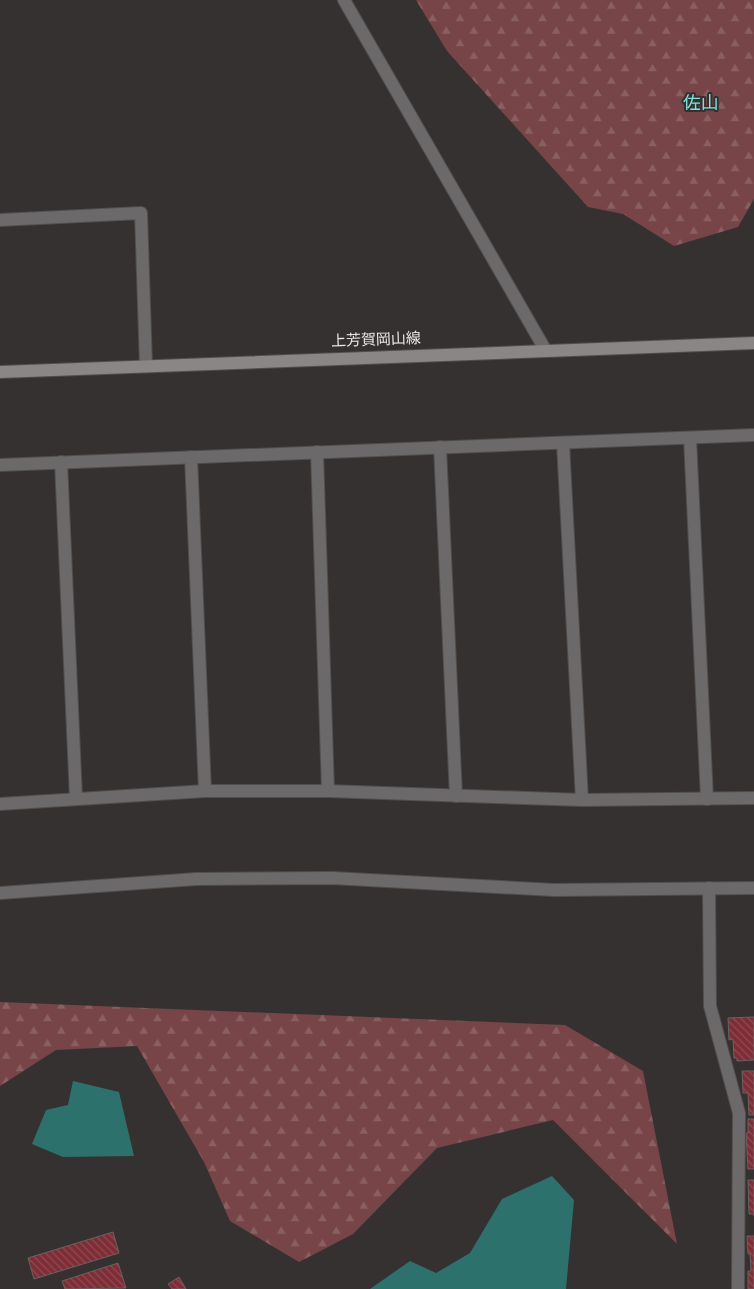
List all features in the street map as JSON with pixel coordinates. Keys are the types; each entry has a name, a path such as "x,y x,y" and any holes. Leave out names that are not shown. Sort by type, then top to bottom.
{"main road":[{"name":"上芳賀岡山線","path":"0,372 754,343"}],"street":[{"path":"344,0 546,351"},
{"path":"0,220 141,212 146,366"},
{"path":"0,465 754,435"},
{"path":"690,438 708,799"},
{"path":"563,443 582,800"},
{"path":"440,447 456,796"},
{"path":"317,452 328,791"},
{"path":"191,457 205,791"},
{"path":"61,462 76,798"},
{"path":"0,804 205,791 328,791 582,800 754,798"},
{"path":"0,892 196,879 332,878 554,890 754,888"},
{"path":"709,888 710,1006 739,1114 738,1289"}],"green space":[{"path":"416,0 754,0 754,199 738,227 674,246 623,214 588,207 447,51"},
{"path":"0,1002 565,1025 643,1071 677,1244 553,1120 437,1148 353,1234 299,1262 230,1221 204,1162 137,1046 56,1050 0,1086"}],"water":[{"path":"73,1081 119,1092 134,1156 63,1157 32,1144 46,1110 68,1105"},
{"path":"552,1176 574,1200 566,1289 370,1289 410,1261 436,1273 470,1253 502,1199"}],"building":[{"path":"754,1017 754,1060 737,1061 737,1058 734,1058 733,1039 729,1040 728,1018"},
{"path":"742,1071 754,1071 754,1115 749,1115 748,1093 743,1093"},
{"path":"748,1119 754,1119 754,1169 748,1169 746,1133 748,1133"},
{"path":"748,1180 754,1180 754,1214 749,1214"},
{"path":"113,1232 119,1253 34,1279 28,1258"},
{"path":"747,1236 754,1236 754,1289 748,1289 748,1271 751,1271"},
{"path":"118,1263 126,1288 65,1289 62,1281"},
{"path":"179,1277 186,1289 172,1289 168,1284"}],"district":[{"name":"佐山","path":"701,104"}]}
